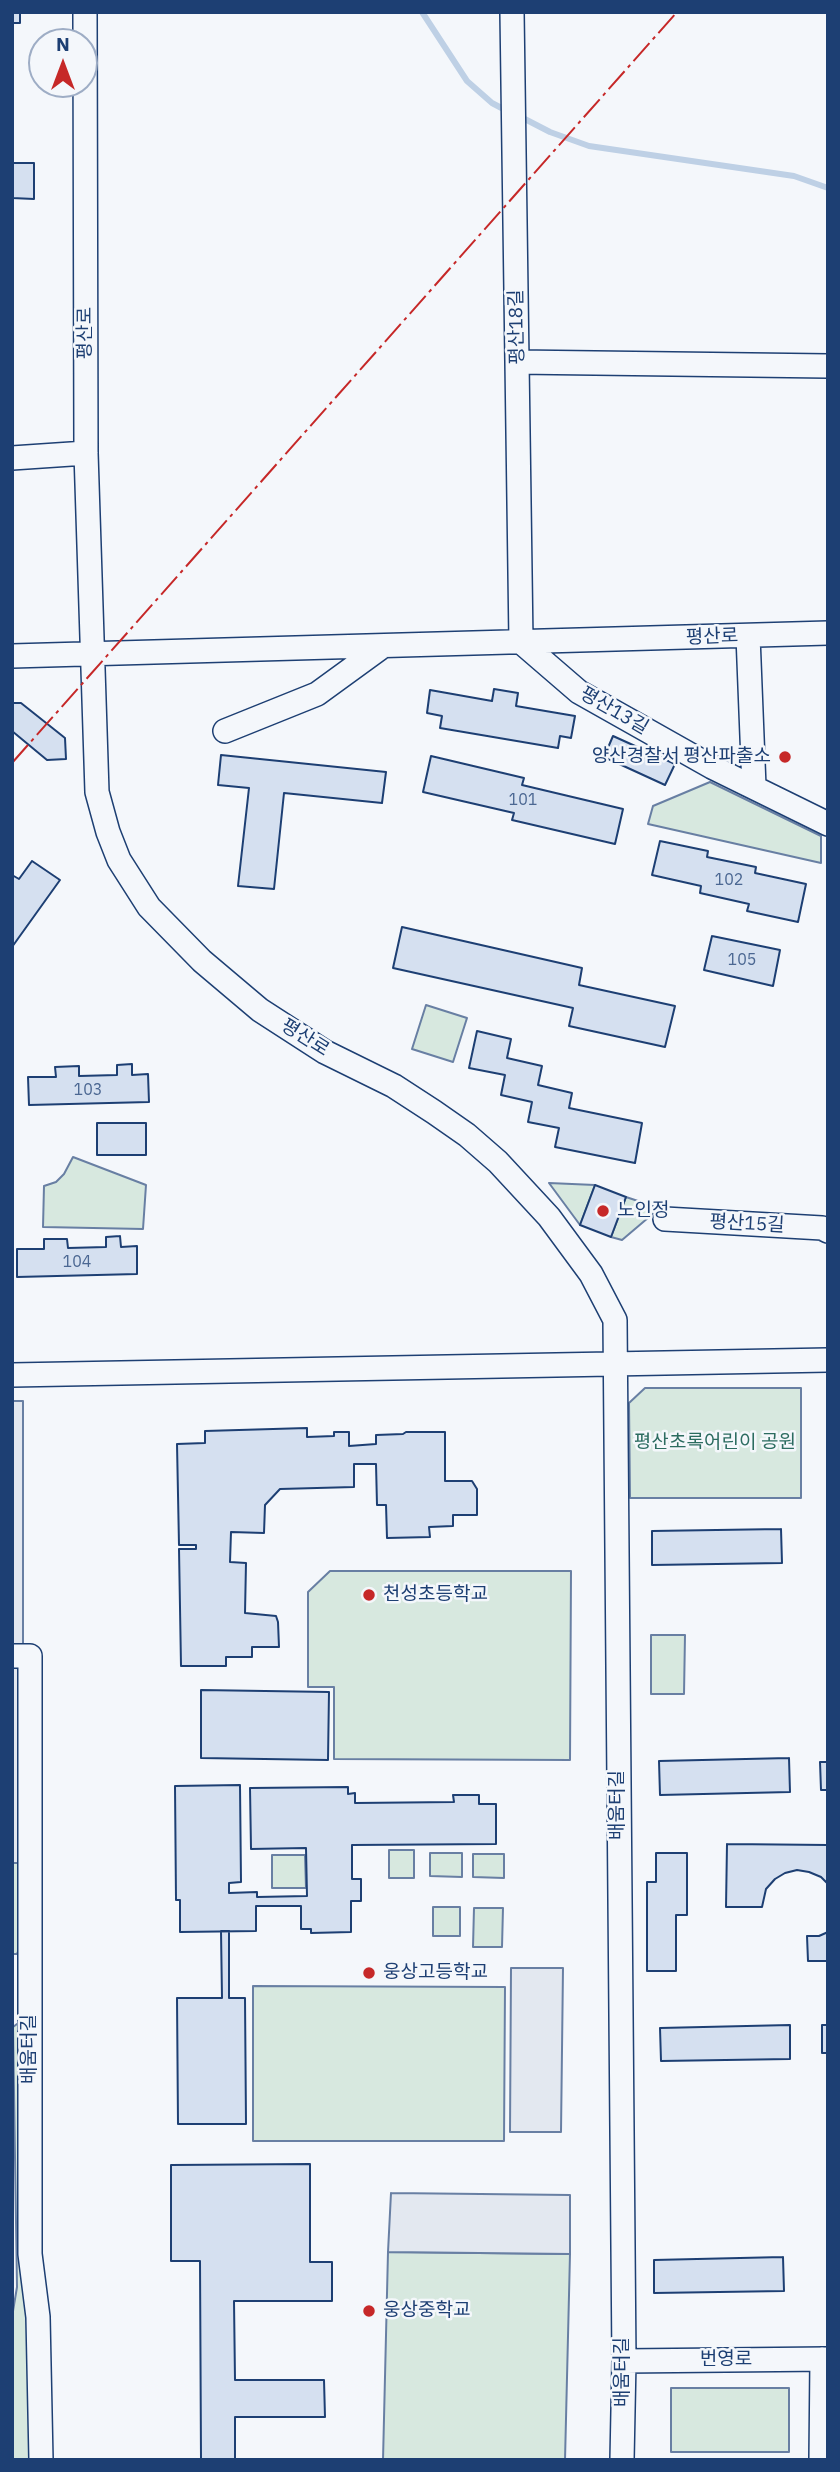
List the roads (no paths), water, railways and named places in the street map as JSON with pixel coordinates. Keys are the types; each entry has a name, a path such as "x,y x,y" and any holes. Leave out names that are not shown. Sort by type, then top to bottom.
{"street":[{"name":"평산로","path":"85,12 86,453 97,792 108,832 120,860 149,906 202,961 260,1010 325,1052 394,1086 467,1135 498,1162 549,1217 591,1274 615,1320 615,1363"},
{"name":"평산18길","path":"512,12 521,642"},
{"path":"517,362 828,366"},
{"path":"12,458 86,453"},
{"name":"평산로","path":"12,656 828,634"},
{"path":"748,636 754,787"},
{"name":"평산13길","path":"521,642 579,692 712,767 828,824"},
{"path":"225,731 317,694 383,646"},
{"name":"평산15길","path":"665,1219 821,1228 828,1231"},
{"path":"12,1375 828,1360"},
{"name":"배움터길","path":"615,1363 624,2361 622,2460"},
{"name":"배움터길","path":"12,1656 30,1656 21,1981 30,2254 38,2316 41,2460"},
{"path":"821,2460 825,2359"},
{"name":"번영로","path":"624,2361 825,2359"}],"waterway":[{"path":"422,12 467,81 492,103 509,112"},
{"path":"519,116 550,132 589,146 794,176 828,188"}],"place":[{"name":"양산경찰서 평산파출소","path":"785,757"},
{"name":"노인정","path":"603,1211"},
{"name":"천성초등학교","path":"369,1595"},
{"name":"웅상고등학교","path":"369,1973"},
{"name":"웅상중학교","path":"369,2311"}],"park label":[{"name":"평산초록어린이 공원","path":"715,1443"}]}
